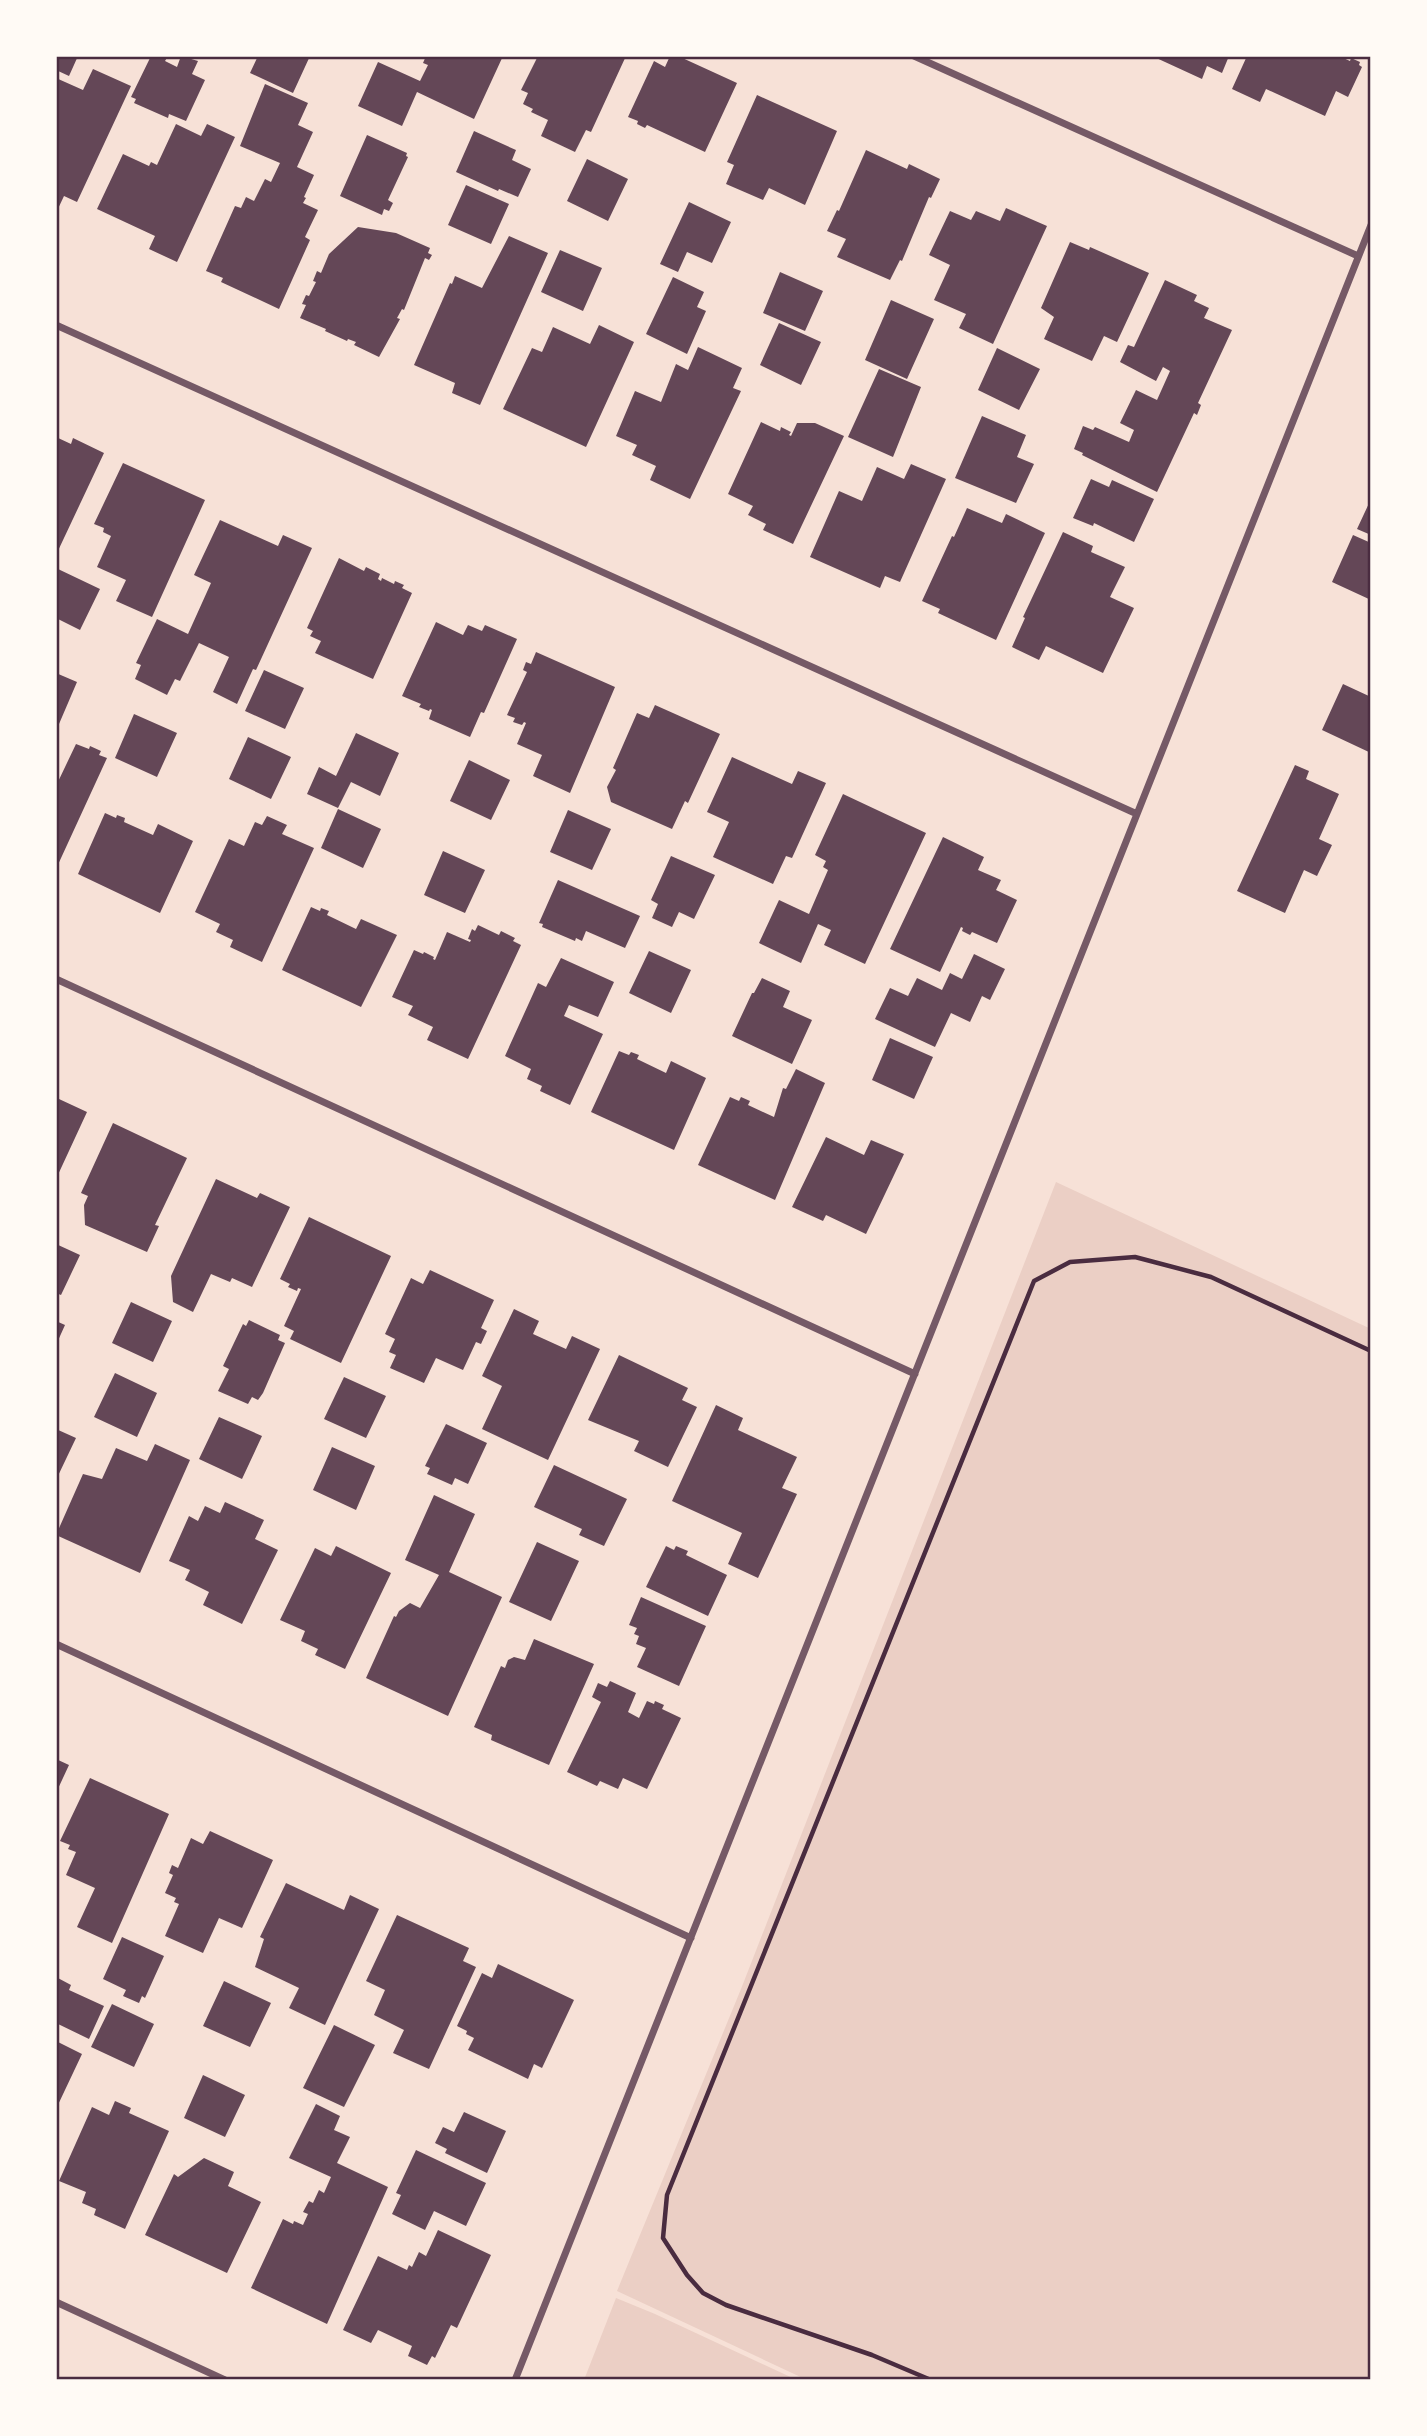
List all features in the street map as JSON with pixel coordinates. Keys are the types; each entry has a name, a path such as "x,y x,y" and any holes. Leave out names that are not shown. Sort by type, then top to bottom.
{"street":[{"path":"914,56 1358,256"},
{"path":"515,2380 1371,225"},
{"path":"56,325 1137,814"},
{"path":"56,979 915,1374"},
{"path":"56,1644 691,1938"},
{"path":"56,2302 225,2380"}],"path":[{"path":"931,2380 872,2355 726,2305 703,2293 687,2275 663,2238 667,2195 1034,1282 1070,1262 1135,1257 1211,1277 1371,1351"}],"shaded area":[{"path":"1056,1182 1371,1329 1371,2380 807,2380 617,2291 741,1989"},
{"path":"616,2298 655,2314 797,2380 584,2380"}],"building":[{"path":"56,56 78,56 69,76 56,70"},
{"path":"151,56 168,56 165,61 177,67 181,56 198,61 192,74 205,80 186,121 169,114 168,118 134,103 136,99 131,97"},
{"path":"258,56 310,56 293,93 250,73"},
{"path":"426,56 503,56 474,119 417,92 402,126 358,106 378,62 420,81 428,65 423,63"},
{"path":"538,56 626,56 591,132 586,130 575,152 541,136 548,120 531,112 533,109 523,104 528,93 521,90"},
{"path":"670,56 678,56 737,83 705,152 647,125 645,128 628,117 654,61 665,67"},
{"path":"1152,56 1229,56 1222,73 1207,66 1202,79"},
{"path":"1247,56 1339,56 1360,62 1362,67 1348,97 1336,91 1325,116 1266,89 1260,102 1232,89"},
{"path":"93,69 131,86 77,202 64,196 56,213 56,78 83,90"},
{"path":"265,84 308,103 298,125 313,132 297,167 314,175 303,203 318,210 305,237 310,240 279,309 221,282 223,278 206,271 235,206 241,208 246,197 254,201 265,179 271,182 280,163 240,146"},
{"path":"757,95 837,131 805,205 769,188 763,200 726,184 734,165 727,162"},
{"path":"176,124 201,136 207,124 235,137 177,262 149,249 155,236 97,209 123,154 149,166 151,162 157,165"},
{"path":"474,131 516,150 512,160 531,169 518,197 456,172"},
{"path":"367,135 407,153 408,157 388,200 393,203 389,211 384,209 382,215 340,196"},
{"path":"866,150 907,169 909,164 940,179 931,198 929,197 902,261 900,260 890,280 837,257 846,239 827,231 837,210 839,211"},
{"path":"587,159 628,179 608,221 567,201"},
{"path":"466,185 509,204 491,244 448,225"},
{"path":"689,202 731,222 712,263 687,252 678,272 660,264"},
{"path":"1006,208 1047,226 993,344 959,328 966,314 934,300 950,265 929,255 950,211 971,220 976,211 1000,221"},
{"path":"358,227 396,233 430,248 428,253 432,255 429,260 425,258 404,310 402,309 397,318 400,319 379,357 354,345 356,342 347,341 300,318 306,305 302,304 316,282 313,281 317,271 321,273 329,254"},
{"path":"509,236 548,253 480,405 452,393 455,383 414,365 455,276 482,288"},
{"path":"1070,242 1089,250 1090,247 1149,273 1117,342 1104,336 1092,361 1044,339 1054,317 1041,308"},
{"path":"560,250 602,268 583,311 541,292"},
{"path":"780,272 823,291 805,331 763,313"},
{"path":"673,277 704,292 697,307 706,311 687,354 646,334"},
{"path":"1165,280 1197,295 1194,301 1209,308 1204,318 1232,330 1198,403 1201,405 1197,415 1194,413 1157,492 1074,449 1083,426 1093,430 1095,427 1129,442 1134,430 1120,423 1136,390 1157,400 1170,371 1163,367 1156,381 1120,362 1128,345 1134,347"},
{"path":"891,300 934,319 907,379 865,360"},
{"path":"779,323 821,342 801,385 760,365"},
{"path":"599,325 634,342 586,447 503,409 532,348 542,352 553,327 590,344"},
{"path":"698,347 742,368 733,388 741,391 690,499 650,480 656,466 632,455 637,445 616,436 635,391 661,402 676,364 688,370"},
{"path":"997,348 1040,369 1019,410 978,390"},
{"path":"879,369 921,387 893,457 848,437"},
{"path":"982,416 1026,435 1017,457 1034,464 1016,503 955,478"},
{"path":"761,422 780,431 781,427 791,432 791,436 797,423 815,423 844,436 793,544 763,530 766,524 748,515 753,506 728,494"},
{"path":"56,437 71,444 73,438 104,453 56,555"},
{"path":"123,463 205,500 152,617 116,601 126,580 97,567 111,536 103,532 104,528 94,524"},
{"path":"911,464 946,479 900,582 885,576 880,588 810,557 839,491 862,501 877,467 904,479"},
{"path":"1091,479 1109,487 1112,480 1154,499 1134,542 1094,523 1093,526 1073,518"},
{"path":"1371,499 1371,535 1357,529"},
{"path":"967,508 1002,523 1006,514 1045,533 996,640 938,613 940,609 922,601"},
{"path":"220,520 278,546 283,535 312,548 256,670 253,669 237,704 213,692 229,657 199,643 180,681 175,679 167,695 135,679 141,665 136,663 157,619 188,634 211,583 194,575"},
{"path":"1063,532 1093,546 1091,552 1125,567 1110,597 1134,608 1103,673 1046,646 1039,660 1012,647 1025,618 1023,617"},
{"path":"1353,535 1371,543 1371,600 1332,582"},
{"path":"339,558 364,571 366,567 380,574 378,579 381,581 382,578 404,585 402,588 412,593 373,679 315,653 321,641 310,636 313,631 307,628"},
{"path":"58,569 100,589 80,630 56,618"},
{"path":"436,622 463,635 468,625 482,631 485,625 517,639 484,713 481,712 470,737 429,719 432,710 419,707 421,704 402,696"},
{"path":"536,652 615,687 570,793 533,776 542,755 517,744 526,723 522,725 513,722 515,718 507,715 527,672 523,670 526,662 531,664"},
{"path":"264,670 304,688 285,729 245,711"},
{"path":"56,673 77,682 59,724 56,723"},
{"path":"1343,684 1371,697 1371,753 1322,730"},
{"path":"655,705 720,734 688,803 685,801 672,829 611,802 607,787 637,713 649,718"},
{"path":"134,714 177,733 157,777 115,758"},
{"path":"356,733 399,753 380,796 351,782 338,808 307,794 319,767 336,776"},
{"path":"248,737 291,757 271,799 229,779"},
{"path":"76,744 89,749 90,746 101,751 99,755 107,758 56,869 56,786"},
{"path":"732,757 792,784 798,771 826,783 792,858 786,856 773,884 713,857 729,822 707,812"},
{"path":"469,760 510,780 491,820 450,801"},
{"path":"1295,765 1309,771 1306,779 1339,794 1319,839 1332,845 1317,876 1304,870 1285,913 1237,891"},
{"path":"843,794 926,833 865,964 824,945 831,930 818,924 801,963 759,943 779,900 809,914 828,870 823,867 826,861 815,855"},
{"path":"338,809 381,829 363,868 321,848"},
{"path":"568,810 611,829 592,870 550,852"},
{"path":"105,813 116,818 117,815 125,818 124,822 153,835 158,824 193,841 160,913 78,874"},
{"path":"267,816 287,825 282,834 314,848 262,962 230,947 233,940 216,932 220,924 195,912 229,839 244,846 255,822 262,825"},
{"path":"943,837 984,857 978,870 1001,880 996,890 1017,900 997,943 972,932 970,935 962,931 961,927 940,972 890,949"},
{"path":"443,851 485,870 465,913 424,895"},
{"path":"671,856 715,875 694,919 679,912 672,927 652,918 658,904 651,900"},
{"path":"558,880 640,916 625,948 586,931 582,941 576,938 575,941 542,927 543,924 539,923"},
{"path":"311,907 329,911 327,915 356,929 361,919 397,935 361,1007 282,970"},
{"path":"478,925 499,935 501,931 515,938 513,941 521,945 468,1059 427,1040 433,1027 408,1015 413,1006 392,997 414,950 423,954 424,952 435,960 447,932 470,942 468,939 472,929 475,931"},
{"path":"649,951 691,970 671,1013 629,993"},
{"path":"974,954 1005,969 990,1000 982,996 970,1022 951,1013 935,1047 875,1019 890,988 908,996 917,978 942,990 950,973 962,979"},
{"path":"561,958 614,982 598,1017 569,1005 564,1016 603,1034 570,1105 540,1091 542,1086 527,1079 531,1069 505,1056 538,983 546,987"},
{"path":"762,978 790,991 783,1007 812,1020 792,1064 732,1036"},
{"path":"890,1038 933,1057 914,1099 872,1080"},
{"path":"619,1051 639,1055 637,1059 666,1073 671,1061 706,1078 674,1150 591,1112"},
{"path":"796,1069 825,1083 775,1200 698,1165 730,1097 739,1101 741,1097 750,1101 748,1105 774,1117 783,1088 786,1089"},
{"path":"59,1099 87,1112 56,1179 56,1105"},
{"path":"113,1123 187,1158 155,1225 159,1226 147,1252 85,1225 84,1205 88,1196 81,1193"},
{"path":"826,1137 864,1155 871,1140 904,1154 866,1234 826,1215 823,1221 792,1207"},
{"path":"216,1179 257,1198 260,1193 290,1207 252,1287 232,1278 230,1282 211,1274 193,1312 173,1302 171,1276"},
{"path":"309,1217 391,1256 341,1363 290,1339 294,1331 284,1326 301,1289 298,1288 297,1291 288,1287 290,1284 280,1279"},
{"path":"56,1244 80,1255 61,1295 56,1293"},
{"path":"430,1270 494,1300 481,1328 487,1331 481,1344 476,1342 463,1370 436,1358 424,1383 390,1368 396,1355 389,1352 395,1339 385,1334 411,1278 423,1284"},
{"path":"131,1302 172,1321 153,1362 112,1343"},
{"path":"514,1309 539,1321 533,1334 566,1349 572,1336 600,1349 548,1460 482,1429 502,1386 482,1376"},
{"path":"249,1320 280,1335 278,1340 285,1343 263,1393 258,1400 252,1397 248,1404 218,1391 229,1369 223,1366 243,1324 246,1326"},
{"path":"56,1321 65,1325 56,1345"},
{"path":"619,1355 688,1388 682,1400 697,1407 668,1467 634,1451 639,1441 588,1420"},
{"path":"115,1373 157,1393 137,1437 94,1417"},
{"path":"344,1377 386,1396 366,1438 324,1419"},
{"path":"716,1405 743,1418 738,1430 797,1457 782,1488 797,1494 758,1578 728,1564 742,1533 672,1501"},
{"path":"219,1417 262,1436 242,1479 199,1459"},
{"path":"446,1424 487,1443 468,1484 455,1478 452,1485 427,1474 430,1468 425,1466"},
{"path":"56,1429 76,1438 56,1480"},
{"path":"155,1444 190,1460 140,1573 56,1535 83,1474 102,1479 116,1448 147,1461"},
{"path":"332,1447 375,1466 356,1510 313,1490"},
{"path":"554,1465 627,1499 604,1546 579,1535 582,1529 534,1507"},
{"path":"434,1495 475,1514 449,1572 502,1597 448,1716 366,1678 394,1616 410,1603 420,1608 439,1575 405,1560"},
{"path":"225,1502 264,1520 255,1539 278,1550 242,1624 203,1605 209,1592 185,1580 190,1570 169,1561 189,1516 198,1521 205,1506 220,1513"},
{"path":"537,1542 579,1561 551,1621 509,1602"},
{"path":"336,1546 391,1573 345,1669 315,1655 318,1649 301,1641 305,1631 280,1620 315,1548 331,1556"},
{"path":"666,1546 674,1550 676,1546 688,1551 686,1555 727,1575 708,1616 646,1587"},
{"path":"641,1597 706,1626 679,1686 637,1667 646,1648 636,1644 639,1636 634,1634 637,1628 629,1625"},
{"path":"534,1639 594,1664 549,1765 491,1740 492,1735 474,1727 501,1666 505,1668 508,1660 514,1657 525,1660"},
{"path":"610,1681 636,1693 628,1712 639,1718 647,1701 654,1704 655,1701 664,1705 662,1709 681,1718 647,1789 623,1778 618,1789 600,1781 597,1786 567,1772 601,1702 592,1697 598,1683 607,1687"},
{"path":"56,1759 69,1765 56,1793"},
{"path":"90,1778 169,1814 112,1943 77,1927 95,1888 66,1875 76,1852 68,1849 70,1845 60,1841"},
{"path":"210,1831 273,1860 242,1928 219,1918 203,1953 165,1936 179,1904 174,1902 176,1898 165,1893 173,1875 169,1873 172,1865 178,1868 191,1838 203,1844"},
{"path":"286,1883 344,1910 350,1895 379,1909 325,2025 289,2008 299,1988 255,1967 264,1939 260,1937"},
{"path":"397,1915 469,1948 463,1961 476,1967 429,2069 393,2053 404,2030 374,2015 385,1990 366,1981"},
{"path":"122,1937 164,1956 145,1998 142,1996 139,2003 123,1996 126,1990 103,1979"},
{"path":"498,1964 574,2000 542,2068 534,2064 528,2079 468,2050 474,2038 457,2026 482,1973 492,1978"},
{"path":"56,1977 71,1985 69,1990 104,2006 89,2039 56,2023"},
{"path":"224,1981 271,2003 250,2047 203,2026"},
{"path":"112,2004 154,2024 134,2067 91,2047"},
{"path":"334,2025 375,2045 344,2107 303,2088"},
{"path":"56,2041 82,2054 56,2109"},
{"path":"203,2075 245,2095 225,2137 184,2118"},
{"path":"115,2101 131,2108 129,2113 169,2131 125,2229 94,2215 96,2209 82,2203 86,2192 59,2181 92,2107 109,2115"},
{"path":"316,2104 340,2116 334,2130 350,2137 337,2163 388,2187 327,2324 251,2288 283,2219 303,2225 308,2214 303,2212 309,2201 313,2203 319,2190 324,2193 331,2177 289,2158"},
{"path":"464,2112 506,2131 487,2173 445,2153 447,2149 435,2143 443,2127 454,2132"},
{"path":"416,2150 486,2183 466,2226 434,2211 425,2230 392,2214 401,2195 396,2193"},
{"path":"204,2158 234,2172 228,2186 261,2202 227,2273 145,2235 174,2174 178,2177"},
{"path":"438,2230 491,2255 457,2328 451,2325 435,2358 432,2356 427,2365 408,2356 412,2346 378,2330 371,2343 343,2330 378,2256 407,2270 409,2265 412,2267 419,2252 426,2256"}]}
